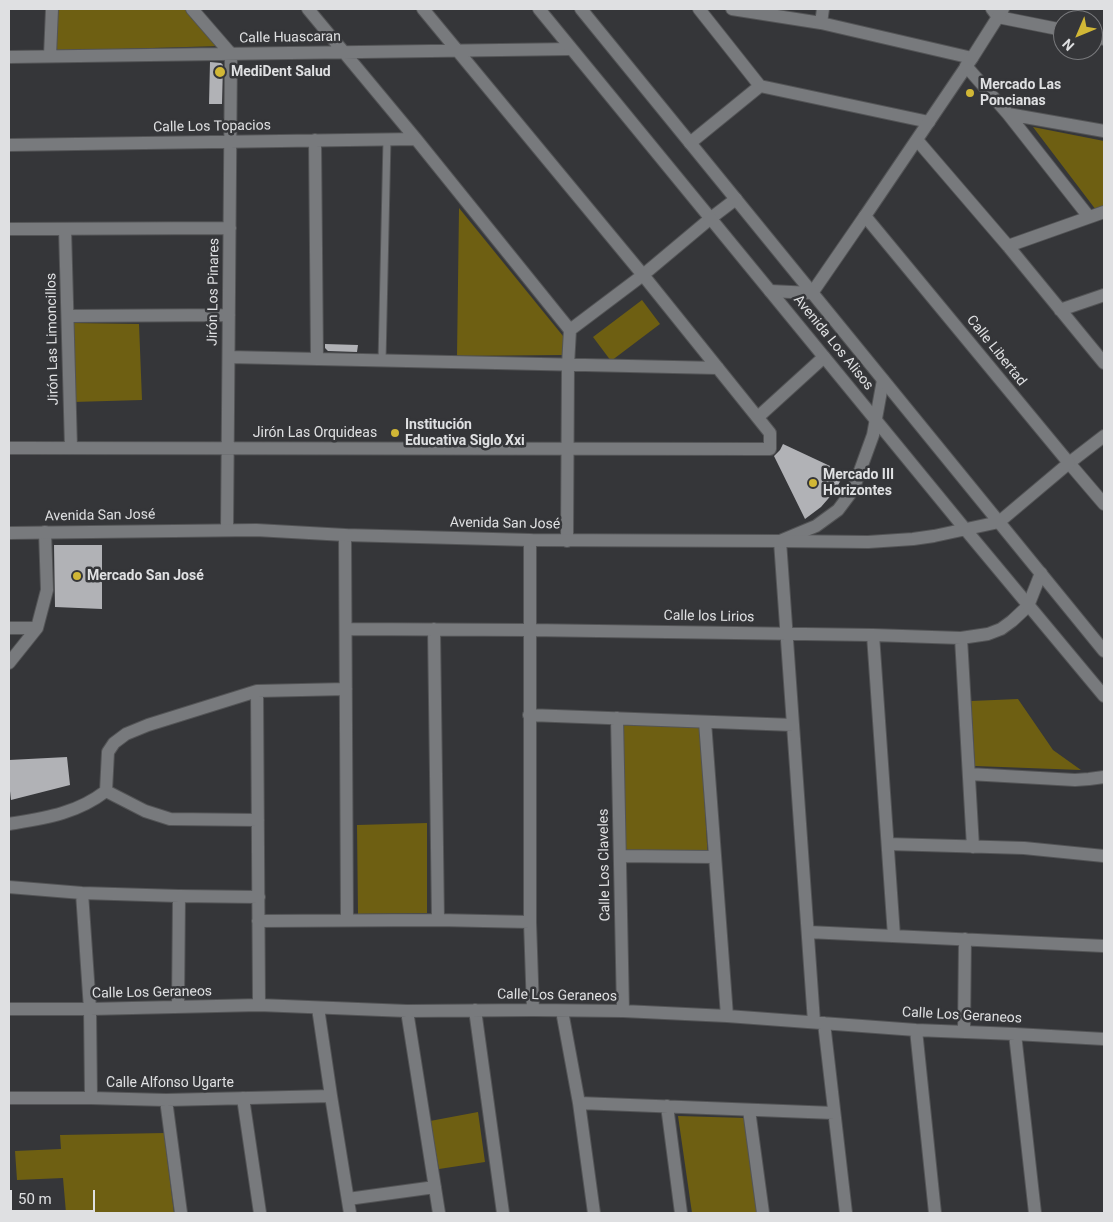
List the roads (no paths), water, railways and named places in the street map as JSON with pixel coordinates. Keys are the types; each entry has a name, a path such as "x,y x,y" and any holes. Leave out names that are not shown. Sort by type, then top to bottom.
{"street":[{"path":"50,56 52,9"},
{"path":"192,9 231,54"},
{"path":"308,9 570,330 568,365 567,541"},
{"path":"423,9 758,417 824,357"},
{"name":"Avenida Los Alisos","path":"539,9 1028,606 1104,696"},
{"name":"Avenida Los Alisos","path":"581,9 1104,651"},
{"path":"699,9 760,86 929,122"},
{"path":"732,9 821,23 969,62 1089,217"},
{"path":"821,23 823,9"},
{"path":"770,291 812,293 969,62 998,12 1053,27"},
{"name":"Calle Huascaran","path":"9,57 571,49"},
{"name":"Jirón Los Pinares","path":"227,530 231,54"},
{"path":"690,143 760,86"},
{"path":"1008,114 1104,131"},
{"name":"Calle Los Topacios","path":"9,145 416,139"},
{"path":"315,140 317,359"},
{"path":"916,140 1008,246 1104,363"},
{"path":"570,330 643,275 736,199"},
{"path":"1008,246 1104,212"},
{"name":"Calle Libertad","path":"865,216 1104,504"},
{"path":"9,229 230,228"},
{"name":"Jirón Las Limoncillos","path":"65,229 71,448"},
{"path":"1060,310 1104,295"},
{"path":"68,316 229,315"},
{"path":"228,357 718,368"},
{"path":"846,1213 808,932 780,541 816,526 838,510 853,490 873,435 883,380"},
{"name":"Jirón Las Orquideas","path":"9,448 770,449 770,433 758,417"},
{"path":"999,522 1104,436"},
{"name":"Avenida San José","path":"9,533 256,530 345,535 567,541 868,542 913,539 999,522"},
{"path":"9,663 36,628 47,590 45,532"},
{"path":"345,535 347,920"},
{"path":"530,540 530,922 533,1010"},
{"name":"Calle los Lirios","path":"346,629 873,634 961,638 988,634 1001,629 1012,621 1028,606 1041,573"},
{"path":"9,628 36,628"},
{"path":"434,630 438,920"},
{"path":"873,634 894,936"},
{"path":"961,638 973,847"},
{"path":"9,824 47,818 70,811 95,800 106,791 108,752 114,742 126,734 148,725 257,690 346,689"},
{"path":"257,690 259,1005"},
{"path":"529,715 793,725"},
{"name":"Calle Los Claveles","path":"616,718 623,1011"},
{"path":"705,722 727,1016"},
{"path":"969,774 1075,780 1104,777"},
{"path":"106,791 145,811 170,819 258,820"},
{"path":"888,844 1024,848 1104,856"},
{"path":"620,856 715,857"},
{"path":"9,887 82,893 258,897"},
{"path":"82,893 90,1009 91,1098"},
{"path":"178,1007 179,896"},
{"path":"258,921 438,920 530,922"},
{"path":"808,932 1104,946"},
{"path":"964,1032 965,939"},
{"name":"Calle Los Geraneos","path":"9,1009 259,1005 407,1011 623,1011 727,1016 916,1030 1104,1039"},
{"path":"318,1008 350,1213"},
{"path":"475,1010 504,1213"},
{"path":"562,1010 579,1103 594,1213"},
{"path":"407,1011 439,1213"},
{"path":"916,1030 935,1213"},
{"path":"1015,1034 1035,1213"},
{"name":"Calle Alfonso Ugarte","path":"9,1098 166,1100 331,1096"},
{"path":"243,1098 260,1213"},
{"path":"166,1100 181,1213"},
{"path":"579,1103 834,1114"},
{"path":"667,1106 681,1213"},
{"path":"749,1110 763,1213"},
{"path":"348,1199 435,1186"}],"lane":[{"path":"382,361 387,139"}],"place":[{"name":"MediDent Salud","path":"220,72"},
{"name":"Mercado Las Poncianas","path":"970,93"},
{"name":"Institución Educativa Siglo Xxi","path":"395,433"},
{"name":"Mercado III Horizontes","path":"813,483"},
{"name":"Mercado San José","path":"77,576"}]}
